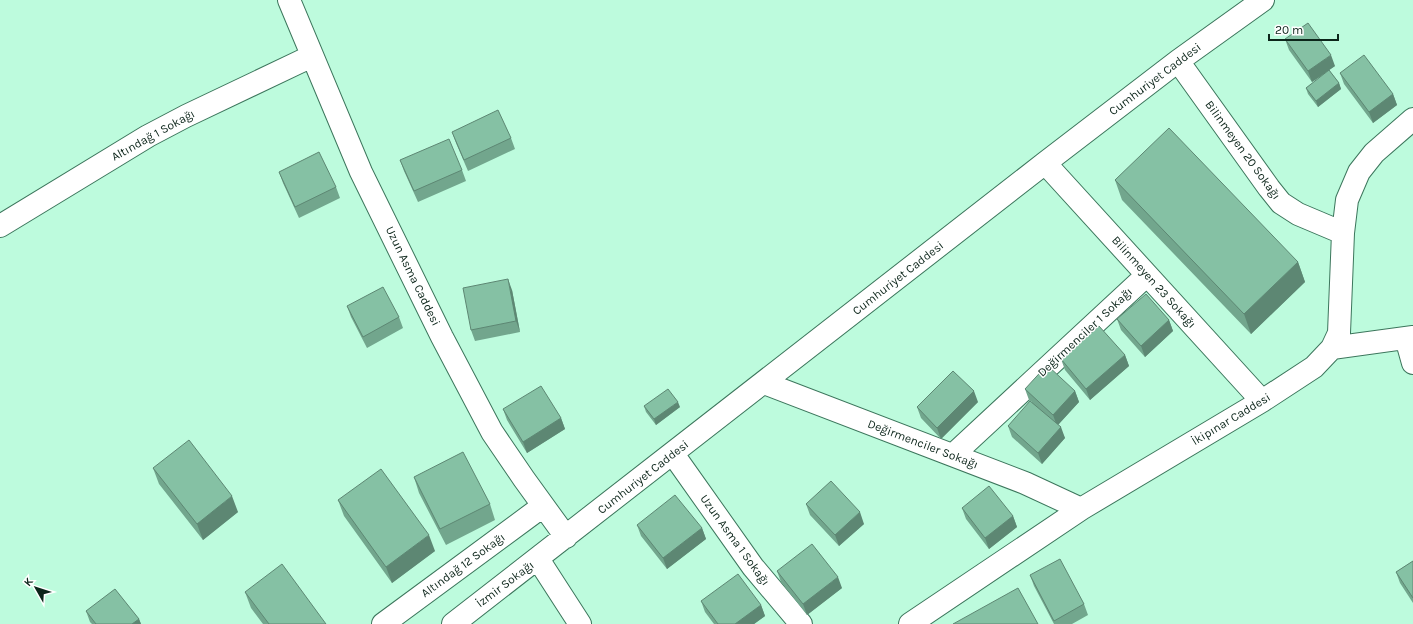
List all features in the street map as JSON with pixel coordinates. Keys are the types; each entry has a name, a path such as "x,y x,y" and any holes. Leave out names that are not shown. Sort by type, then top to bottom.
{"street":[{"name":"Uzun Asma Caddesi","path":"289,0 361,172 442,337 492,432 566,537"},
{"name":"Cumhuriyet Caddesi","path":"538,559 1045,163 1178,61 1263,0"},
{"name":"Altındağ 1 Sokağı","path":"0,226 148,136 193,112 312,56"},
{"name":"Bilinmeyen 20 Sokağı","path":"1178,61 1281,203 1298,214 1343,233"},
{"name":"İkipınar Caddesi","path":"910,624 1081,509 1262,401 1314,367 1332,348 1339,333 1343,233 1347,200 1359,172 1374,153 1413,119"},
{"name":"Bilinmeyen 23 Sokağı","path":"1045,163 1262,401"},
{"name":"Değirmenciler 1 Sokağı","path":"953,455 1147,275"},
{"path":"1332,348 1410,337 1413,363"},
{"name":"Değirmenciler Sokağı","path":"764,383 1025,483 1081,509"},
{"name":"Uzun Asma 1 Sokağı","path":"673,454 753,567 801,624"},
{"name":"Altındağ 12 Sokağı","path":"383,624 543,506"},
{"path":"538,559 580,624"},
{"name":"İzmir Sokağı","path":"453,624 538,559"}],"building":[{"path":"1308,23 1331,55 1308,71 1285,39"},
{"path":"1364,55 1393,94 1369,112 1340,73"},
{"path":"1329,70 1339,83 1316,101 1306,88"},
{"path":"498,110 511,138 464,160 452,132"},
{"path":"1169,128 1298,262 1244,314 1115,180"},
{"path":"449,139 462,170 414,191 400,160"},
{"path":"319,152 336,187 295,207 279,172"},
{"path":"508,279 516,321 471,330 463,288"},
{"path":"383,287 399,317 363,337 347,306"},
{"path":"1146,294 1169,320 1141,346 1117,319"},
{"path":"1099,326 1125,355 1086,389 1061,359"},
{"path":"1047,365 1075,391 1053,415 1025,389"},
{"path":"953,371 974,391 937,428 917,407"},
{"path":"541,386 561,418 523,442 503,409"},
{"path":"668,389 678,402 654,419 644,406"},
{"path":"1030,401 1061,427 1038,453 1008,426"},
{"path":"189,440 232,496 197,524 153,468"},
{"path":"463,452 490,504 440,529 414,477"},
{"path":"381,469 429,535 386,567 338,500"},
{"path":"831,481 860,512 835,535 806,504"},
{"path":"989,486 1013,516 985,538 962,508"},
{"path":"675,495 702,528 663,558 637,525"},
{"path":"812,544 838,577 803,604 777,571"},
{"path":"1060,559 1084,604 1054,621 1030,575"},
{"path":"1413,561 1413,598 1396,572"},
{"path":"282,564 326,624 269,624 245,592"},
{"path":"738,574 761,605 735,624 718,624 701,601"},
{"path":"1018,588 1038,624 953,624"},
{"path":"115,589 139,619 132,624 96,624 86,611"}]}
